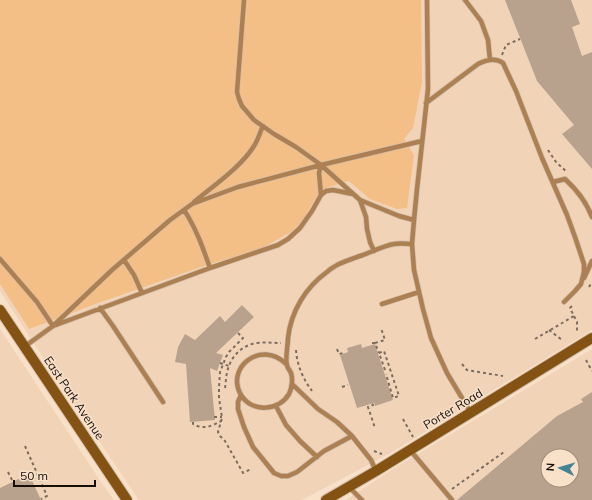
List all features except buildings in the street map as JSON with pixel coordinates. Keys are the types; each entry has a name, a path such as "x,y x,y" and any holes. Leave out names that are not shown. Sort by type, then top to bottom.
{"street":[{"name":"East Park Avenue","path":"0,310 128,500"},
{"name":"Porter Road","path":"326,500 376,471 592,338"}],"lane":[{"path":"244,0 237,92 242,106 254,120 321,166 360,200 399,216 414,220"},
{"path":"427,0 428,89 412,244 414,270 431,338 448,373 471,413"},
{"path":"465,0 481,21 488,40 490,60"},
{"path":"426,103 478,64 490,60 500,61 516,91 569,220 584,264 584,272 580,284"},
{"path":"24,347 53,326 124,260 170,220 228,174 244,158 254,145 263,126"},
{"path":"192,204 238,187 422,141"},
{"path":"321,166 319,173 321,195"},
{"path":"553,182 564,179 579,193 589,208 592,217"},
{"path":"53,326 142,292 278,245 288,239 300,228 321,195 326,191 333,190 354,194"},
{"path":"360,200 366,217 370,242 374,251"},
{"path":"184,210 200,240 210,268"},
{"path":"286,364 288,336 299,302 309,288 321,276 336,265 374,251 394,244 412,244"},
{"path":"0,259 37,302 53,326"},
{"path":"124,260 142,292"},
{"path":"564,302 580,284 592,261"},
{"path":"382,304 419,292"},
{"path":"100,308 163,402"},
{"path":"258,354 272,355 282,360 286,364 291,373 292,384 284,401 276,406 265,408 256,407 247,402 241,395 238,384 238,375 249,358 258,354"},
{"path":"292,384 318,409 337,422 352,436 367,455 376,471"},
{"path":"241,395 238,402 238,409 253,447 274,473 281,476 288,476 297,472 324,451 352,436"},
{"path":"276,406 286,425 300,441 317,456"},
{"path":"410,450 452,500"},
{"path":"349,487 362,500"}],"path":[{"path":"500,61 506,45 520,39"},
{"path":"588,288 592,282"},
{"path":"575,303 570,308 577,322 577,333"},
{"path":"535,339 574,316"},
{"path":"379,353 384,351 399,396 394,398 375,344 385,340 381,328"},
{"path":"549,330 562,340"},
{"path":"238,333 243,338 226,357 220,372 219,398 222,420 218,429 219,434 225,441 243,474 251,469"},
{"path":"235,346 240,351"},
{"path":"338,349 339,354 344,354"},
{"path":"586,360 592,371"},
{"path":"220,363 229,366"},
{"path":"462,364 467,370 503,376"},
{"path":"385,372 390,370"},
{"path":"342,387 348,385"},
{"path":"372,404 373,405 368,407 375,428"},
{"path":"214,417 222,417"},
{"path":"403,419 413,436"},
{"path":"193,422 193,424 202,428 222,420"},
{"path":"24,446 47,496 41,499"},
{"path":"446,493 504,452"},
{"path":"8,472 13,482"}],"shaded area":[{"path":"0,0 592,0 592,330 392,452 302,500 139,500 55,376 0,291"},
{"path":"0,0 421,0 422,82 413,128 404,139 414,155 407,208 397,209 370,199 349,181 326,188 314,200 304,219 291,232 262,248 204,266 29,329 0,284"},
{"path":"0,329 101,482 114,500 0,500"},
{"path":"592,349 592,500 346,500 393,469"}]}
